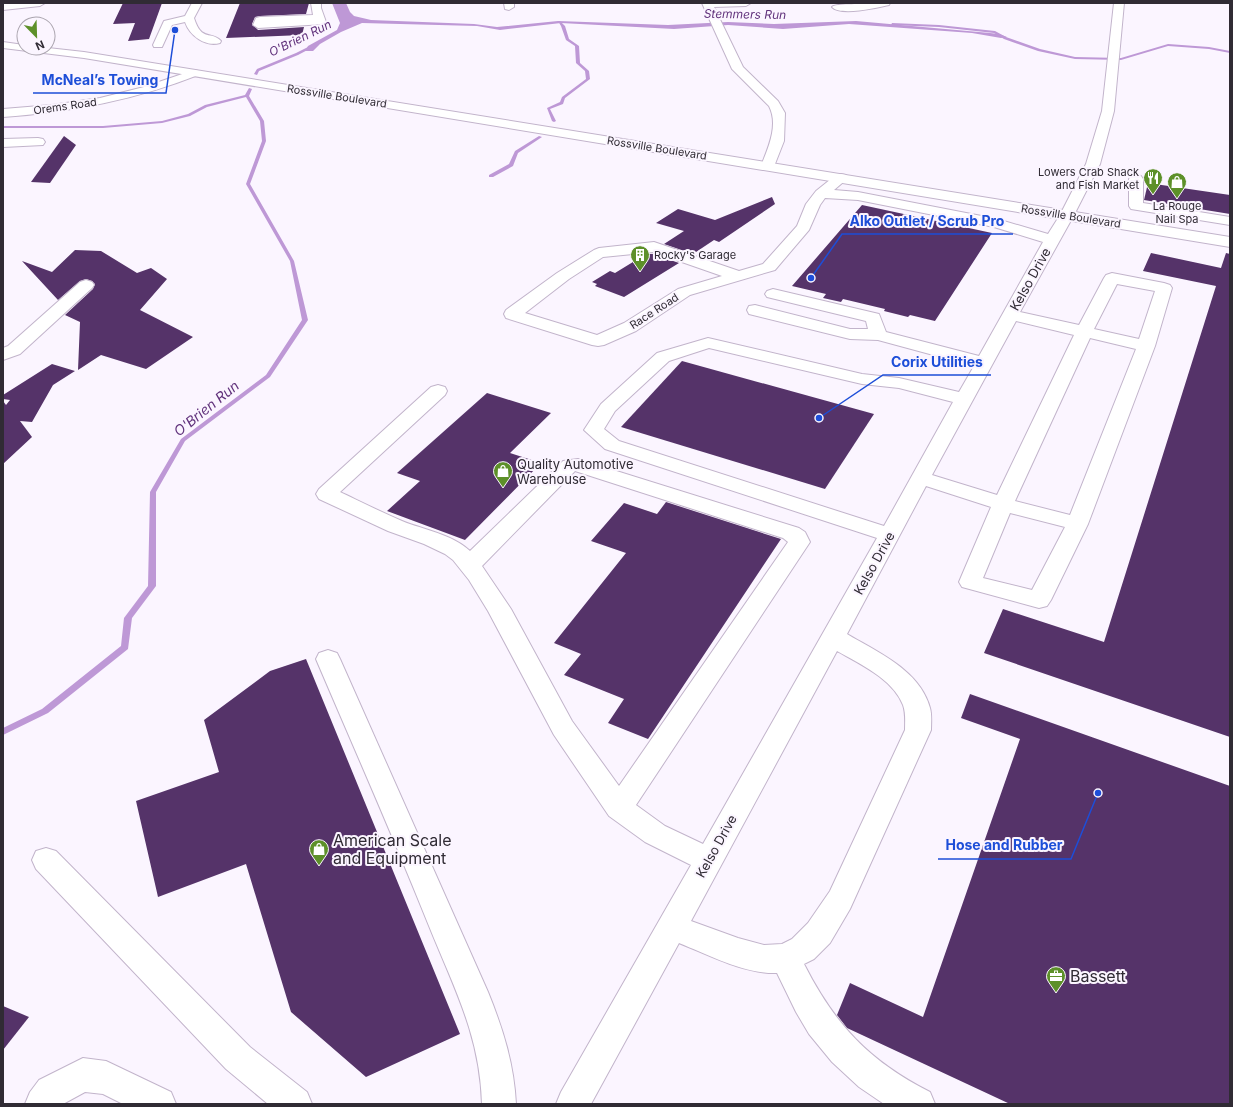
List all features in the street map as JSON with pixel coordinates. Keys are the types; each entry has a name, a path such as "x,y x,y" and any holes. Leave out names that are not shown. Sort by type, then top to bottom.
{"street":[{"path":"4,19 5,7 40,3"},
{"path":"197,3 189,18 192,30 200,37 216,40"},
{"path":"316,3 321,22 258,25 260,20 319,18"},
{"path":"746,3 707,4 738,69 774,104 779,113 777,141 768,166"},
{"path":"837,7 858,8 885,3"},
{"name":"Kelso Drive","path":"572,1104 834,637 964,399 1067,215 1093,164 1108,111 1119,3"},
{"path":"158,45 168,23 189,18"},
{"path":"3,38 16,40"},
{"name":"Rossville Boulevard","path":"3,45 84,54"},
{"name":"Rossville Boulevard","path":"56,48 194,73 1230,242"},
{"name":"Orems Road","path":"3,113 69,106 122,97 168,84 194,73"},
{"path":"3,143 38,142"},
{"name":"Race Road","path":"738,276 654,247 599,253 563,276 512,314 598,341 630,327 684,292 769,267 804,227 813,204 821,194 841,178"},
{"path":"1136,179 1136,206 1230,221"},
{"path":"821,194 858,196 982,220 997,223 1052,240"},
{"path":"1112,278 1164,288 1146,346 1077,524 1039,600 970,582 1003,504 1084,332 1112,278"},
{"path":"9,353 86,285"},
{"path":"773,294 874,318 878,335"},
{"path":"755,310 850,334 878,335 984,363"},
{"path":"1011,315 1146,346"},
{"path":"890,535 612,445 594,430 608,408 663,356 708,343 862,379 899,383 964,399"},
{"path":"438,391 326,494 453,549 461,556 469,565 499,609 564,728 619,808 655,834 709,860"},
{"path":"469,565 570,465 578,465 791,533 797,537 799,542 619,808"},
{"path":"921,478 1003,504 1077,524"},
{"path":"672,926 738,952 764,959 786,958 803,949 819,933 840,900 918,730 916,706 904,686 894,675 877,663 834,637"},
{"path":"328,659 479,1010 498,1069 499,1104"},
{"path":"46,860 238,1058 295,1104"},
{"path":"786,958 810,1007 836,1044 859,1067 902,1096 918,1104"},
{"path":"42,1104 51,1092 83,1075 106,1078 159,1104"}],"shaded area":[{"path":"332,3 346,3 350,12 354,16 371,20 474,24 497,27 558,21 668,25 728,22 774,24 856,21 990,33 1007,37 1001,38 972,33 849,24 783,29 728,25 674,29 561,23 500,30 477,26 362,23 341,32 320,44 313,51 305,51 308,46 337,30 340,23"}],"building":[{"path":"123,3 162,3 149,39 128,41 135,23 113,24"},
{"path":"240,3 309,3 306,14 260,16 255,17 252,24 258,30 304,27 302,35 226,38"},
{"path":"64,136 76,145 50,183 31,182"},
{"path":"1148,183 1230,195 1230,214 1144,200"},
{"path":"772,197 775,204 719,242 714,240 693,254 664,244 684,231 656,223 678,209 715,220"},
{"path":"862,205 992,233 935,321 910,315 908,317 884,311 885,309 843,299 841,302 823,298 826,294 792,286"},
{"path":"75,250 101,251 137,273 151,268 167,279 140,310 193,337 146,369 101,355 78,370 80,322 65,315 93,289 95,284 86,279 80,281 58,300 22,261 52,272"},
{"path":"1151,253 1221,268 1226,253 1230,254 1230,737 984,653 1003,609 1104,642 1216,286 1143,271"},
{"name":"Rocky's Garage","path":"646,254 653,254 679,263 624,297 595,286 597,284 592,282 610,271 615,273"},
{"path":"682,361 874,414 825,489 621,427"},
{"path":"52,364 75,371 53,385 32,422 20,421 32,437 3,464 3,401 6,405 10,400 3,399 3,395"},
{"path":"487,393 551,413 510,453 541,463 465,540 387,511 420,481 397,473"},
{"path":"666,502 781,539 648,739 608,723 624,699 564,675 581,654 554,643 626,553 591,541 624,503 657,514"},
{"path":"306,659 460,1034 366,1077 291,1012 246,864 158,897 136,801 219,772 204,720 270,671"},
{"path":"970,694 1230,786 1230,1104 1010,1104 847,1028 837,1015 850,983 923,1017 1020,739 961,718"},
{"path":"3,1006 29,1017 3,1050"}],"waterway":[{"path":"554,121 548,109 562,103 563,98 588,79 587,71 578,63 577,46 567,39 563,26 559,22"},
{"name":"Stemmers Run","path":"892,24 939,26 995,32 1005,38 1039,50 1075,58 1121,59 1168,45 1209,48 1230,52"},
{"name":"O'Brien Run","path":"256,74 258,70 315,45"},
{"name":"O'Brien Run","path":"247,96 250,89"},
{"path":"3,127 103,127 162,122 189,115 206,106 247,96"},
{"name":"O'Brien Run","path":"3,732 45,711 125,647 128,618 152,586 153,492 183,440 268,376 305,320 292,261 248,184 264,141 262,121 247,96"},
{"path":"491,176 511,165 516,152 540,137"}],"place":[{"name":"McNeal’s Towing","path":"175,30"},
{"name":"Lowers Crab Shack and Fish Market","path":"1153,195"},
{"name":"La Rouge Nail Spa","path":"1177,199"},
{"name":"Rocky's Garage","path":"640,272"},
{"name":"Alko Outlet / Scrub Pro","path":"811,278"},
{"name":"Corix Utilities","path":"819,418"},
{"name":"Quality Automotive Warehouse","path":"503,488"},
{"name":"Hose and Rubber","path":"1098,793"},
{"name":"American Scale and Equipment","path":"319,866"},
{"name":"Bassett","path":"1056,993"}]}
